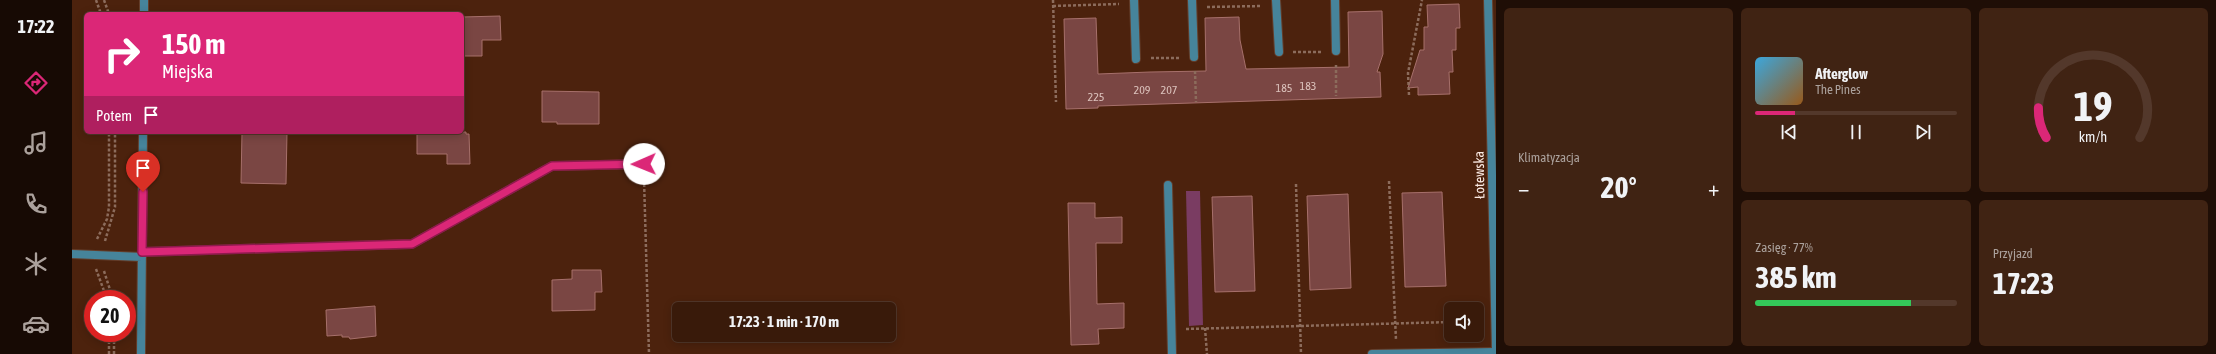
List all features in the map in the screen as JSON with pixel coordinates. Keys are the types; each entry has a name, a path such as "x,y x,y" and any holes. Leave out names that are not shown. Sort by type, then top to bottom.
{"street":[{"path":"144,0 144,12"},
{"path":"1335,0 1336,51"},
{"name":"Łotewska","path":"1488,0 1493,148 1496,351"},
{"path":"1134,2 1136,59"},
{"path":"1192,3 1194,57"},
{"path":"1276,3 1278,52"},
{"path":"141,354 143,134"},
{"path":"72,254 99,256 142,255 412,244 552,166 644,164"},
{"path":"1168,185 1172,354"},
{"path":"1372,354 1496,351"}],"path":[{"path":"96,0 100,12"},
{"path":"104,0 108,12"},
{"path":"1053,0 1056,102"},
{"path":"1409,95 1408,73 1422,0"},
{"path":"1053,6 1134,2"},
{"path":"1192,3 1276,3"},
{"path":"1278,52 1336,51 1336,96"},
{"path":"1136,59 1194,57 1196,102"},
{"path":"109,134 109,207 107,219 96,242 110,290"},
{"path":"104,290 95,267 113,219 115,207 116,134"},
{"path":"644,164 648,354"},
{"path":"1389,181 1396,324"},
{"path":"1296,184 1301,354"},
{"path":"1171,329 1444,322"},
{"path":"1206,328 1206,354"},
{"path":"109,342 109,354"},
{"path":"114,342 114,354"}],"shaded area":[{"path":"1186,191 1200,191 1203,325 1189,326"}],"building":[{"path":"1459,4 1460,28 1456,28 1456,50 1452,50 1453,72 1449,72 1450,94 1418,95 1418,87 1408,88 1420,50 1424,50 1424,27 1428,27 1427,5"},
{"path":"1382,11 1383,54 1377,72 1380,72 1381,97 1098,106 1098,108 1066,109 1064,19 1096,18 1098,74 1206,71 1205,18 1239,17 1240,40 1246,69 1349,67 1348,12"},
{"path":"500,16 501,40 482,40 482,56 464,56 464,17"},
{"path":"542,91 599,92 599,124 557,124 557,122 542,122"},
{"path":"464,132 466,132 466,134 469,134 470,164 447,164 447,154 417,154 417,134 464,134"},
{"path":"242,134 287,134 286,184 241,183"},
{"path":"1442,192 1446,286 1405,287 1402,193"},
{"path":"1348,194 1351,288 1310,290 1307,196"},
{"path":"1252,196 1255,291 1215,292 1212,197"},
{"path":"1068,203 1095,203 1095,218 1122,217 1122,243 1096,243 1097,304 1124,303 1124,328 1098,329 1099,344 1071,345"},
{"path":"572,270 601,270 602,292 595,292 595,310 552,311 552,280 572,279"},
{"path":"375,306 376,336 350,339 349,337 342,337 342,335 327,336 326,310"}],"route":[{"path":"143,192 142,252 412,244 552,166 644,164"}]}
